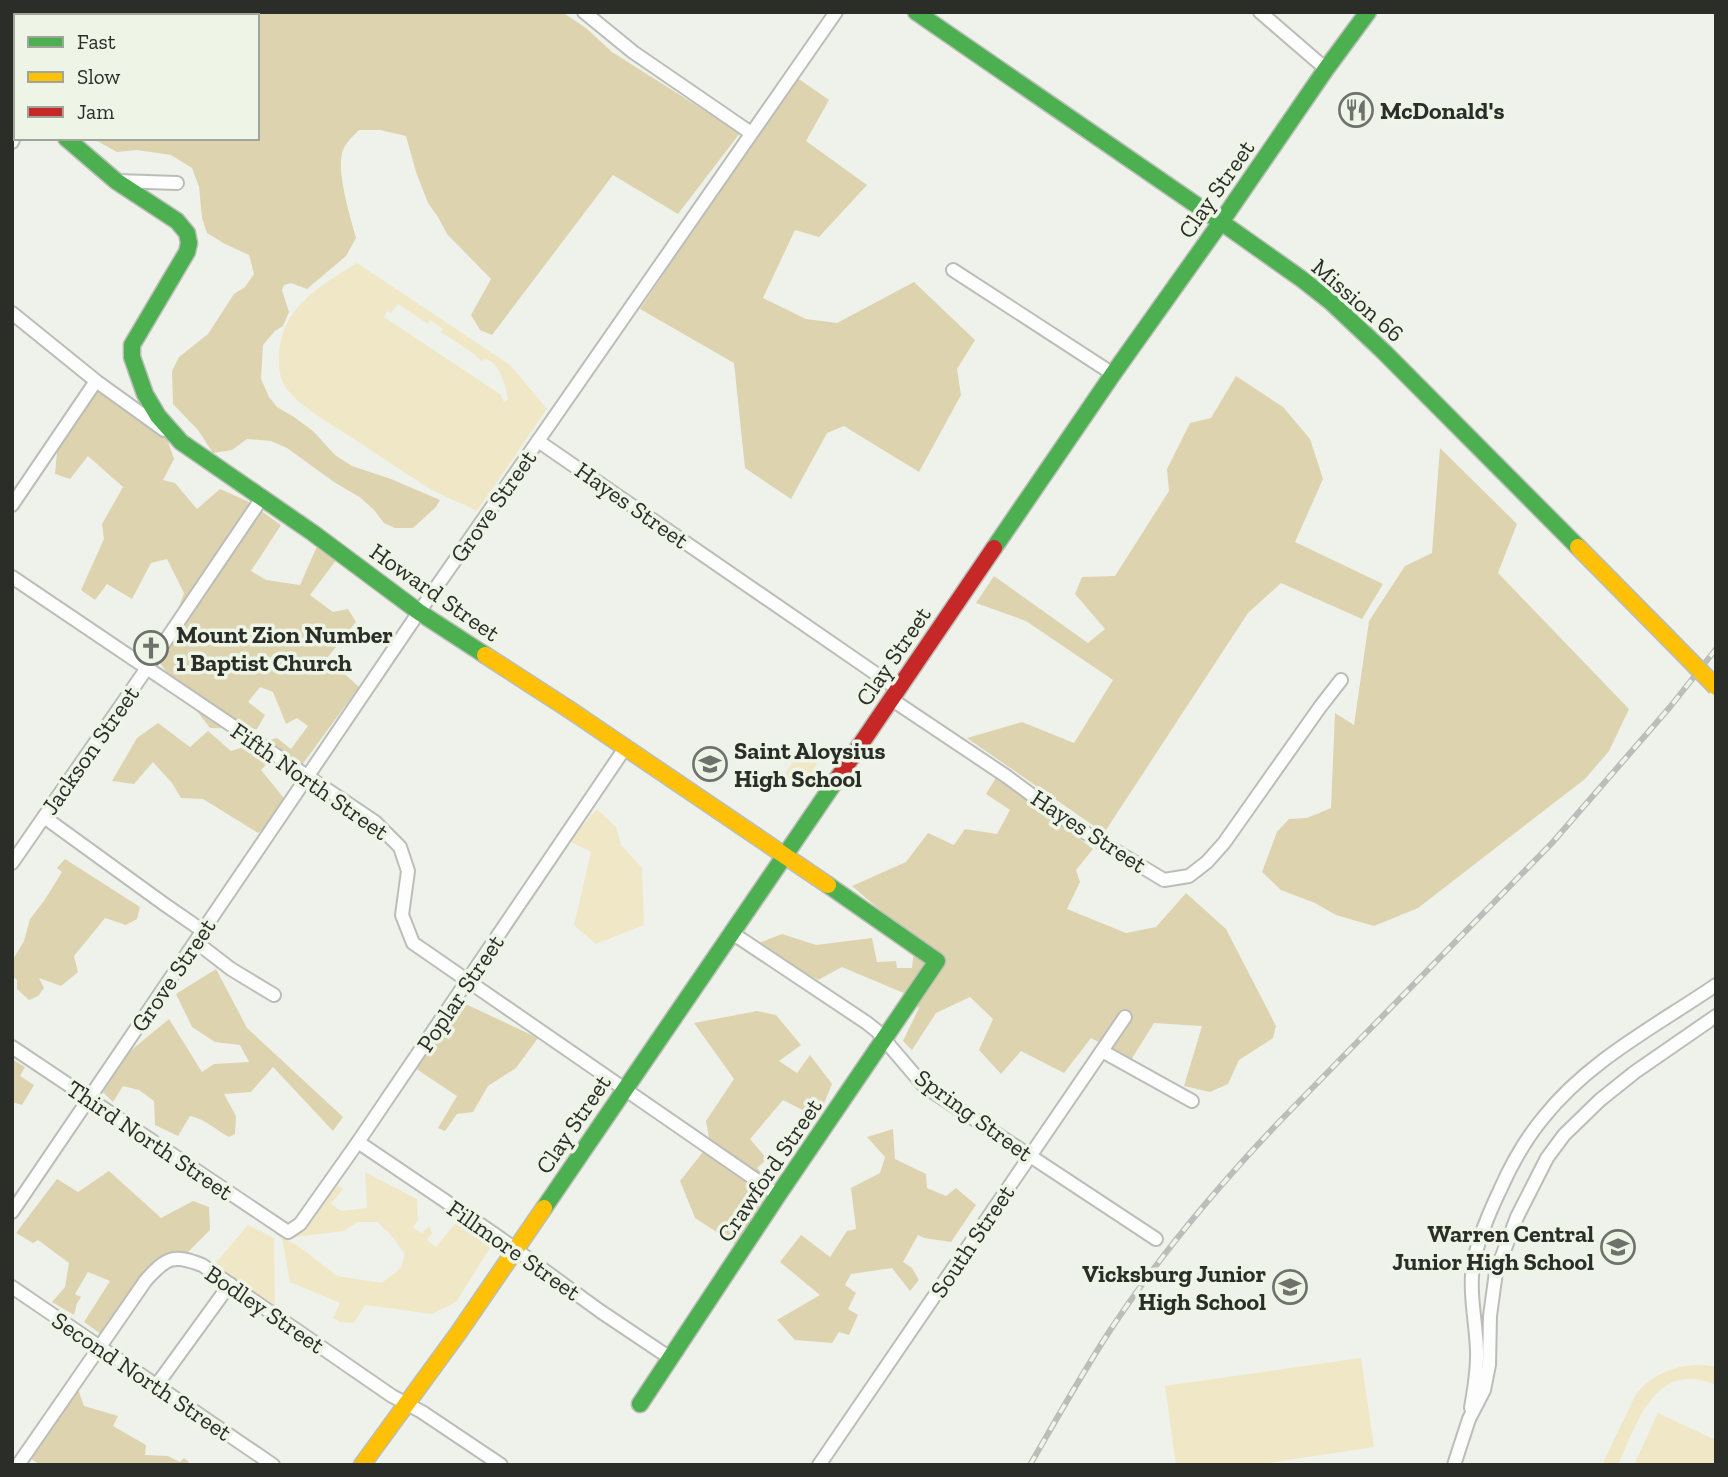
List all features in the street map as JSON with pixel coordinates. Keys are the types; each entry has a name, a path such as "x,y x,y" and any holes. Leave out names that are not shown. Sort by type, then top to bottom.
{"street":[{"path":"584,12 633,52 751,133"},
{"name":"Grove Street","path":"12,1212 419,612 835,12"},
{"name":"Mission 66","path":"916,12 1221,222 1303,280 1352,320 1716,687"},
{"path":"1260,12 1326,69"},
{"name":"Clay Street","path":"362,1465 459,1332 1113,374 1368,12"},
{"name":"Howard Street","path":"68,140 116,181 177,221 187,233 187,252 132,345 132,357 145,394 158,416 181,442 323,540 419,612 785,855 937,961"},
{"path":"116,181 177,183"},
{"path":"953,270 1113,374"},
{"path":"12,313 96,381 181,442"},
{"path":"12,505 96,381"},
{"name":"Hayes Street","path":"538,441 895,694 1071,824 1164,880 1188,876 1207,862 1224,843 1341,680"},
{"name":"Jackson Street","path":"12,863 262,498"},
{"name":"Fifth North Street","path":"12,577 375,822 400,847 408,871 402,915 413,943 778,1195"},
{"name":"Poplar Street","path":"288,1231 300,1224 358,1142 625,748"},
{"path":"44,817 164,904 231,969 274,995"},
{"name":"Spring Street","path":"732,933 867,1023 924,1086 1156,1239"},
{"name":"Crawford Street","path":"640,1404 937,961"},
{"path":"1454,1465 1469,1419 1476,1378 1477,1350 1471,1289 1473,1267 1482,1232 1510,1168 1544,1117 1580,1080 1636,1037 1716,985"},
{"path":"1469,1419 1484,1390 1487,1377 1492,1290 1496,1272 1517,1217 1547,1158 1564,1135 1600,1100 1635,1072 1716,1016"},
{"name":"South Street","path":"818,1465 1125,1017"},
{"name":"Third North Street","path":"12,1047 288,1231"},
{"path":"1102,1051 1192,1101"},
{"name":"Fillmore Street","path":"358,1142 670,1358"},
{"name":"Bodley Street","path":"18,1465 146,1280 166,1261 179,1258 202,1265 392,1396 501,1465"},
{"path":"156,1386 230,1284"},
{"name":"Second North Street","path":"12,1287 272,1465"}],"shaded area":[{"path":"562,12 586,28 612,52 740,133 678,214 613,175 492,335 480,330 471,315 491,279 447,234 428,203 406,136 380,130 359,130 349,140 342,153 341,172 356,238 346,256 307,289 291,283 284,285 282,290 289,312 283,326 263,345 261,379 277,407 313,431 335,455 352,466 440,500 413,528 395,528 384,523 361,498 287,448 271,441 247,439 232,450 213,453 198,430 173,404 172,371 179,357 208,334 234,294 245,287 254,274 249,255 207,233 202,218 199,187 192,168 171,155 137,150 117,152 96,140 259,140 259,14 179,14"},
{"path":"796,77 829,100 806,141 867,185 819,237 795,230 763,298 806,319 837,323 914,282 975,340 957,369 961,395 919,472 844,426 827,433 791,499 745,468 734,363 640,309"},
{"path":"357,263 510,365 547,409 477,511 435,491 402,471 315,414 285,386 279,362 281,339 287,324 305,300","holes":["398,304 428,324 430,320 443,329 441,332 481,361 485,359 495,365 508,399 504,402 500,394 384,317 387,311 391,313"]},
{"path":"1236,376 1283,407 1310,439 1323,479 1295,542 1383,584 1362,619 1281,583 1248,613 1104,833 967,738 1022,722 1074,743 1113,680 1026,621 976,603 994,576 1088,643 1105,629 1075,594 1082,577 1115,576 1169,491 1167,469 1190,423 1211,418"},
{"path":"96,387 166,436 174,459 163,480 175,483 197,509 220,489 247,501 281,525 251,571 266,580 300,585 318,544 337,559 310,595 333,612 348,609 356,622 327,658 359,687 302,765 285,766 266,741 277,738 291,749 308,726 297,718 286,724 273,692 260,687 248,702 265,715 257,729 210,728 159,662 184,593 167,559 151,563 132,599 107,584 95,600 81,590 104,539 102,524 123,487 88,456 70,479 55,474 58,442"},
{"path":"1440,448 1517,524 1498,573 1629,709 1609,751 1585,779 1418,908 1374,926 1336,915 1315,903 1281,890 1262,872 1277,832 1289,819 1307,818 1331,808 1335,713 1354,725 1369,621 1405,566 1432,553"},
{"path":"158,723 190,747 208,731 231,751 256,743 271,759 261,770 287,802 276,819 258,833 203,799 181,798 172,783 153,762 134,784 112,781 137,738"},
{"path":"799,752 817,764 800,789 783,777"},
{"path":"997,776 1093,849 1076,870 1080,882 1067,909 1126,933 1156,927 1186,893 1226,929 1276,1026 1273,1038 1239,1060 1228,1084 1210,1092 1184,1086 1202,1026 1154,1023 1131,1060 1091,1038 1064,1073 1021,1051 1001,1074 979,1050 993,1019 970,997 936,1013 912,1050 903,1041 919,1008 906,994 842,967 818,980 754,945 782,934 816,945 872,938 877,962 896,961 897,968 912,968 915,940 852,886 906,862 928,833 954,845 965,829 997,834 1010,810 986,794"},
{"path":"597,809 616,827 621,845 642,868 644,925 596,944 574,925 591,852 569,841"},
{"path":"65,859 140,907 137,919 126,925 105,918 74,956 78,972 61,986 39,978 44,988 38,996 29,1000 17,989 17,980 12,976 12,961 24,941 30,919 62,872 57,868"},
{"path":"216,969 247,1028 343,1117 333,1131 273,1067 251,1092 224,1094 236,1116 235,1134 229,1137 206,1122 190,1116 178,1136 155,1125 154,1101 139,1090 123,1086 113,1102 103,1092 129,1052 169,1019 202,1072 214,1064 249,1062 240,1045 215,1042 192,1027 176,994"},
{"path":"457,1000 538,1038 516,1068 488,1086 473,1112 457,1114 445,1131 438,1128 457,1096 412,1066"},
{"path":"757,1011 776,1015 801,1045 779,1061 797,1073 810,1055 832,1084 818,1118 783,1100 750,1139 767,1159 757,1168 778,1189 735,1244 695,1218 680,1181 710,1143 706,1121 734,1079 694,1023"},
{"path":"12,1059 25,1067 20,1076 34,1085 22,1105 12,1102"},
{"path":"893,1129 895,1159 926,1174 927,1188 946,1196 956,1188 976,1205 951,1242 918,1235 903,1262 912,1268 919,1280 910,1291 892,1268 851,1274 845,1285 856,1293 848,1309 858,1315 849,1335 839,1332 832,1343 795,1340 777,1320 820,1295 780,1262 801,1235 830,1257 847,1231 856,1229 851,1188 880,1173 885,1157 867,1137"},
{"path":"109,1171 161,1218 193,1201 209,1207 210,1230 188,1252 174,1253 139,1282 101,1334 84,1322 110,1281 88,1272 75,1294 81,1297 74,1315 52,1302 65,1287 69,1263 38,1240 33,1243 16,1233 57,1179 78,1192"},
{"path":"365,1172 417,1199 418,1219 413,1228 422,1233 429,1226 432,1233 427,1240 436,1247 458,1220 491,1246 456,1302 432,1314 365,1305 354,1323 341,1322 333,1318 340,1303 290,1282 282,1238 297,1245 337,1276 382,1283 401,1268 405,1254 377,1222 357,1222 344,1231 287,1238 335,1184 343,1189 331,1204 341,1211 367,1208"},
{"path":"248,1225 274,1238 275,1310 213,1266"},
{"path":"1361,1358 1374,1447 1255,1465 1176,1465 1165,1386"},
{"path":"1692,1365 1716,1367 1716,1385 1695,1379 1678,1380 1663,1388 1642,1414 1618,1465 1602,1465 1640,1389 1660,1374"},
{"path":"78,1389 84,1406 118,1416 113,1426 146,1445 145,1455 168,1456 180,1462 184,1458 189,1462 187,1465 40,1465 30,1458"},
{"path":"1658,1413 1716,1440 1716,1465 1634,1465"}],"railway":[{"path":"1030,1465 1109,1332 1148,1276 1213,1196 1281,1120 1552,843 1670,707 1716,649"}],"traffic: fast":[{"path":"916,12 1221,222 1331,302 1578,547"},
{"path":"994,548 1368,12"},
{"path":"68,140 116,181 177,221 187,233 187,252 132,345 132,357 145,394 158,416 181,442 313,533 419,612 485,655"},
{"path":"544,1208 837,779"},
{"path":"640,1404 937,961 828,885"}],"traffic: slow":[{"path":"1578,547 1666,636"},
{"path":"1666,636 1716,687"},
{"path":"485,655 828,885"},
{"path":"362,1465 459,1332 544,1208"}],"traffic: jam":[{"path":"837,779 994,548"}],"place":[{"name":"McDonald's","path":"1356,110"},
{"name":"Mount Zion Number 1 Baptist Church","path":"151,648"},
{"name":"Saint Aloysius High School","path":"710,764"},
{"name":"Warren Central Junior High School","path":"1618,1247"},
{"name":"Vicksburg Junior High School","path":"1290,1287"}]}
